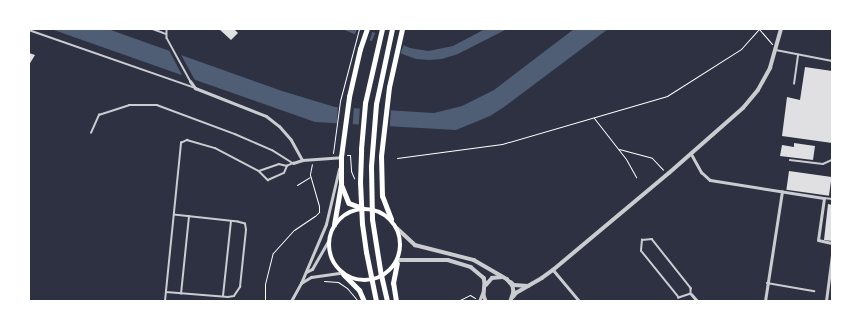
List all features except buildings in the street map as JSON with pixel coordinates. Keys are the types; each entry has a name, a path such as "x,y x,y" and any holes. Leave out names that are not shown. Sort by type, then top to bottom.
{"highway":[{"path":"376,301 363,231 360,169 365,103 382,29"},
{"path":"387,301 381,276 372,219 371,166 376,104 392,29"},
{"path":"391,220 382,196 381,156 389,87 402,29"},
{"path":"396,301 392,283 398,262"},
{"path":"342,274 359,290 364,301"}],"main road":[{"path":"341,184 349,203 365,209 378,211 391,220 397,228 401,238 401,250 398,262 387,275 372,281 358,281 342,274 332,260 329,248 329,239 334,227 341,184 343,133 354,72 368,29"},
{"path":"334,227 346,215 365,209"}],"street":[{"path":"512,299 516,293 553,270 667,175 751,99 764,80 776,50 781,29"},
{"path":"190,81 193,87 266,116 279,126 291,140 302,160"},
{"path":"691,154 701,172 710,180 824,198 818,240 832,242"},
{"path":"290,301 301,283 326,224 341,159 313,159 293,163"},
{"path":"765,301 782,191"},
{"path":"397,228 415,245 474,260 509,280 514,285 529,286"},
{"path":"306,272 312,269 329,239"},
{"path":"826,301 832,255"},
{"path":"398,262 430,259 448,260 480,273 485,282 479,301"},
{"path":"553,270 579,301"},
{"path":"301,283 311,277 342,274"},
{"path":"484,286 492,278 502,277 509,280 513,286 512,299"},
{"path":"483,291 486,301"},
{"path":"691,294 697,301"}],"lane":[{"path":"153,29 166,34"},
{"path":"29,30 193,87"},
{"path":"167,30 166,34 190,81"},
{"path":"776,50 832,62"},
{"path":"794,84 798,55"},
{"path":"91,133 99,115 129,105 157,105 235,134 272,150 293,163"},
{"path":"165,301 181,148 184,140 215,148 259,171 266,179 271,180 284,173 287,166 293,163"},
{"path":"790,160 823,164 832,160"},
{"path":"259,171 279,164 287,166"},
{"path":"824,198 832,199"},
{"path":"166,292 223,297 234,296 240,287 246,230 242,223 174,215"},
{"path":"181,294 189,216"},
{"path":"223,297 231,221"},
{"path":"652,239 691,288 691,294 679,298 641,251 642,240 652,239"},
{"path":"767,283 814,291"}],"path":[{"path":"333,154 345,79 359,29"},
{"path":"397,158 502,144 666,96 741,49 759,30 776,50"},
{"path":"594,117 636,176"},
{"path":"618,149 652,158 667,175"},
{"path":"265,301 265,284 273,253 294,230 315,216 319,210 310,174 313,159"},
{"path":"297,185 311,176"},
{"path":"319,210 325,212"},
{"path":"320,281 338,282 347,288 357,301"},
{"path":"458,301 470,294 475,297"}],"water":[{"path":"51,29 108,29 282,91 335,107 434,113 462,106 494,90 574,29 608,29 504,107 490,116 456,130 315,122"},
{"path":"342,29 366,29 410,48 428,51 453,46 485,29 507,29 458,54 442,59 429,60 416,59"}],"pier":[{"path":"357,29 373,30 369,42 354,37"},
{"path":"376,31 405,43 399,56 371,44"},
{"path":"169,50 180,53 196,82 184,79"},
{"path":"338,105 354,106 353,126 337,125"},
{"path":"360,107 391,109 390,129 359,127"}]}
